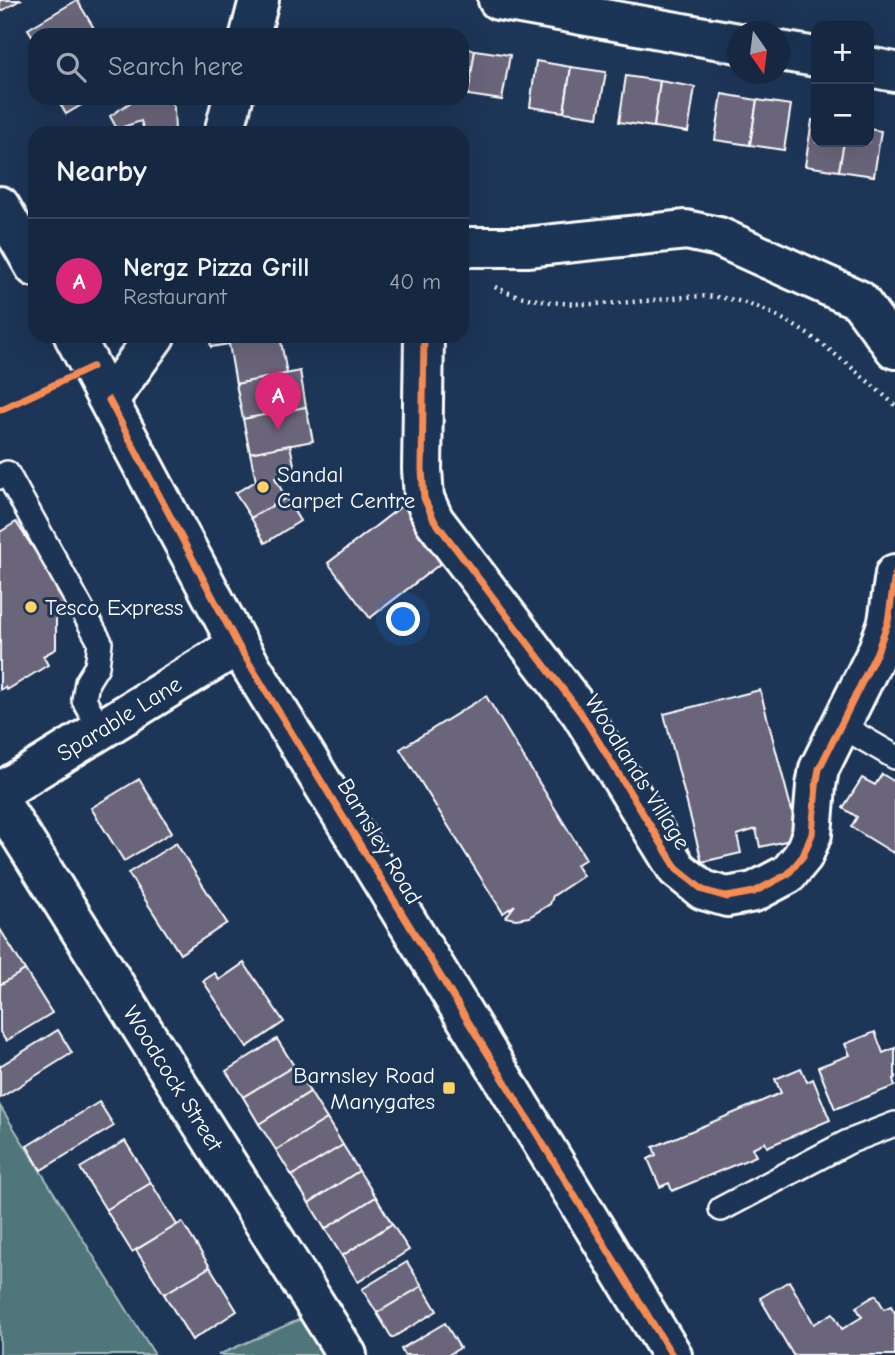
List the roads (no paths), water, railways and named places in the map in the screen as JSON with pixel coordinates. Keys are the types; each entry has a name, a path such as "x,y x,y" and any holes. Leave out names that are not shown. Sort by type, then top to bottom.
{"street":[{"path":"252,28 259,0"},
{"path":"498,0 556,5 727,41"},
{"path":"790,53 811,56"},
{"path":"874,68 895,72"},
{"path":"226,126 231,105"},
{"path":"0,206 28,256"},
{"path":"469,247 527,247 686,230 719,237 859,300 895,349"},
{"name":"Barnsley Road","path":"78,343 238,645 672,1355"},
{"path":"109,400 150,343"},
{"name":"Woodlands Village","path":"424,343 422,470 424,498 434,520 581,713 677,869 703,890 727,897 754,892 788,874 803,856 812,834 819,769 877,652 888,622 895,574"},
{"name":"Sparable Lane","path":"0,792 238,645"},
{"name":"Woodcock Street","path":"0,802 347,1355"}],"lane":[{"path":"0,477 7,473 100,642 97,666 87,681 85,700 101,730"},
{"path":"840,725 895,757"},
{"path":"721,1209 848,1142 895,1124"}],"place":[{"name":"Nergz Pizza Grill","path":"278,430"},
{"name":"Sandal Carpet Centre","path":"263,487"},
{"name":"Tesco Express","path":"31,607"},
{"name":"Barnsley Road Manygates","path":"449,1088"}]}
